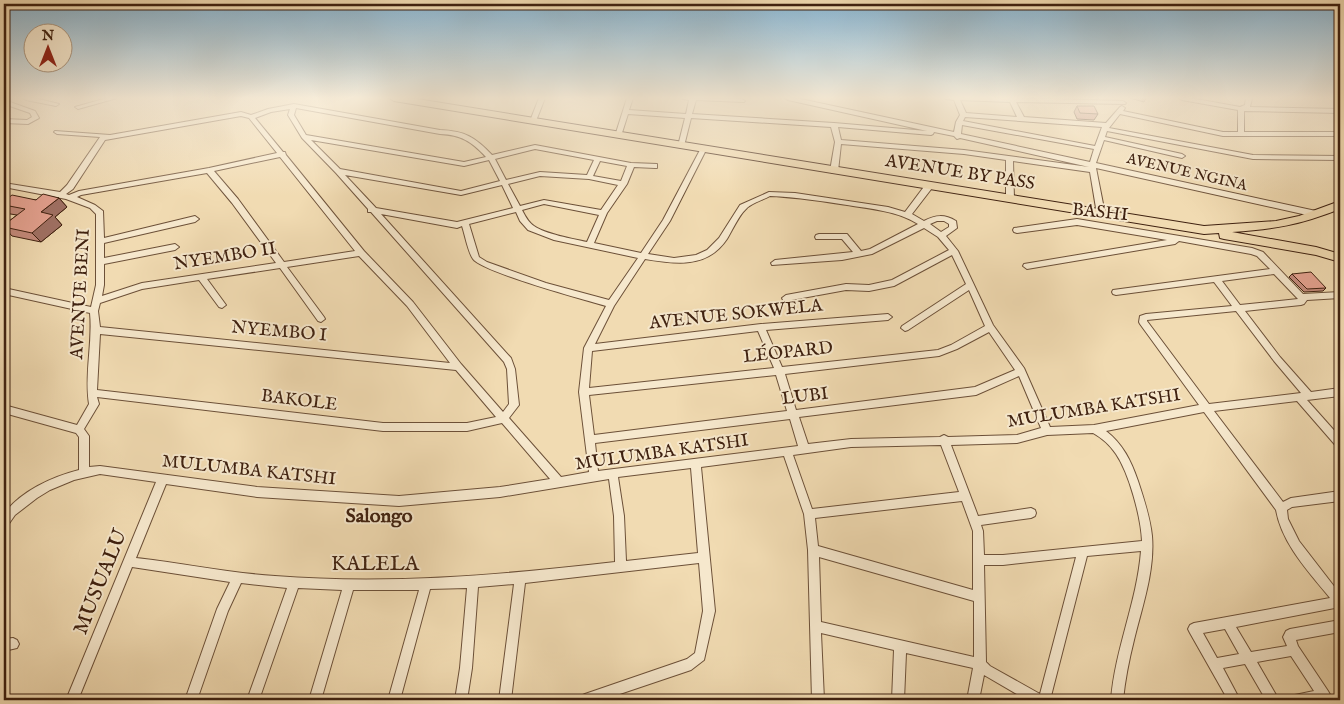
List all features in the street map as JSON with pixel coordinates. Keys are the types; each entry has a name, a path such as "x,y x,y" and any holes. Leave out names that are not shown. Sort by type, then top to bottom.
{"highway":[{"name":"AVENUE BY PASS","path":"589,131 1204,230 1276,225 1340,205"},
{"path":"1204,230 1316,251 1340,258"}],"street":[{"path":"57,132 109,136 140,131"},
{"path":"263,131 361,253 410,304 458,368 560,483"},
{"path":"300,131 508,360 511,369 514,404 503,419"},
{"path":"434,131 457,133 478,144 491,158 531,228 542,233 642,256 674,261 698,258 710,252 722,240 743,206 769,194 821,199 907,214 941,235 954,251 990,327 1021,371 1046,431"},
{"path":"618,136 620,131"},
{"path":"681,146 686,131"},
{"path":"834,171 838,142 835,131"},
{"path":"904,131 928,133 933,131"},
{"name":"AVENUE NGINA","path":"936,131 1092,167 1316,214"},
{"path":"957,137 958,131"},
{"path":"1006,131 1097,148"},
{"path":"1101,214 1092,167 1097,148 1105,131"},
{"path":"1125,131 1253,157 1340,158"},
{"path":"1205,131 1215,133 1340,134"},
{"path":"64,197 99,142 109,136"},
{"path":"304,137 454,163 472,163 536,147 598,159 655,166"},
{"path":"1102,138 1182,156"},
{"path":"838,142 964,152 1092,167"},
{"path":"594,476 584,392 588,348 611,304 666,221 703,150"},
{"path":"64,197 283,154"},
{"path":"1009,158 1010,199"},
{"path":"589,177 598,159"},
{"path":"590,244 603,213 623,184 631,164"},
{"path":"209,170 236,201 321,320"},
{"path":"338,171 462,193 504,181 540,174 589,177 623,184"},
{"name":"AVENUE BENI","path":"4,185 64,197 88,205 100,213 100,262 98,292 94,311 96,330 92,393 94,404 79,430"},
{"path":"907,214 929,186"},
{"path":"371,210 445,224 465,223 518,208 549,202 603,213"},
{"path":"775,264 859,254 882,246 936,218 950,220 953,223 953,228 941,235"},
{"path":"101,240 195,219"},
{"name":"BASHI","path":"1017,230 1078,222 1260,254 1276,271"},
{"path":"465,223 476,258 484,264 544,285 611,304"},
{"path":"819,237 844,236 859,254"},
{"name":"BASHI","path":"1027,266 1180,239"},
{"path":"100,262 175,247"},
{"path":"786,298 846,287 887,285 954,251"},
{"name":"NYEMBO II","path":"96,301 128,289 361,253"},
{"path":"1116,292 1276,271 1303,300 1301,302 1143,318 1143,322 1205,408 1281,508 1284,523 1300,549 1340,602 1194,629 1234,700"},
{"path":"202,278 222,305"},
{"path":"1216,278 1340,444"},
{"path":"905,328 969,286"},
{"path":"98,292 128,289"},
{"path":"4,291 94,311"},
{"path":"1301,297 1340,295"},
{"name":"AVENUE SOKWELA","path":"588,348 761,327 888,317"},
{"path":"761,327 779,370 804,448"},
{"name":"LÉOPARD","path":"584,392 946,352 990,327"},
{"name":"NYEMBO I","path":"96,330 458,368"},
{"name":"LUBI","path":"590,440 976,391 1021,371"},
{"name":"MULUMBA KATSHI","path":"4,522 24,499 84,472 100,470 257,492 399,501 500,492 594,476 696,465 804,448 944,439 974,441 1017,439 1046,431 1094,429 1205,408 1340,392"},
{"name":"BAKOLE","path":"92,393 383,427 467,427 503,419"},
{"path":"4,409 79,430 84,436 84,472"},
{"path":"1094,429 1109,437 1120,450 1128,467 1141,507 1147,545 1137,600 1119,672 1117,700"},
{"path":"944,439 976,520 979,560 980,664 973,700"},
{"path":"787,452 809,514 818,700"},
{"path":"585,700 691,664 700,656 709,611 696,465"},
{"path":"613,475 619,516 621,567"},
{"name":"MUSUALU","path":"72,700 163,478"},
{"path":"809,514 965,496"},
{"path":"1281,508 1291,503 1340,496"},
{"path":"976,520 1031,513"},
{"path":"979,560 1003,560 1083,553 1147,545"},
{"path":"812,550 979,597"},
{"path":"1044,700 1083,553"},
{"name":"KALELA","path":"130,562 184,568 238,578 294,583 349,584 473,582 704,558"},
{"path":"505,700 520,577"},
{"path":"191,700 223,609 238,578"},
{"path":"461,700 466,668 473,582"},
{"path":"253,700 294,583"},
{"path":"394,700 426,583"},
{"path":"314,700 349,584"},
{"path":"1227,622 1247,659 1273,700"},
{"path":"815,626 980,664 986,670 1038,700"},
{"path":"1294,700 1325,698 1294,650 1290,635 1340,626"},
{"path":"898,700 900,645"},
{"path":"1213,664 1294,650"}],"building":[{"path":"43,194 59,198 41,212 53,215 32,233 4,227 4,225 25,209 4,205 4,198 12,195 36,200"},
{"path":"1311,272 1326,288 1307,289 1292,274"}],"district":[{"name":"Salongo","path":"379,516"}]}
